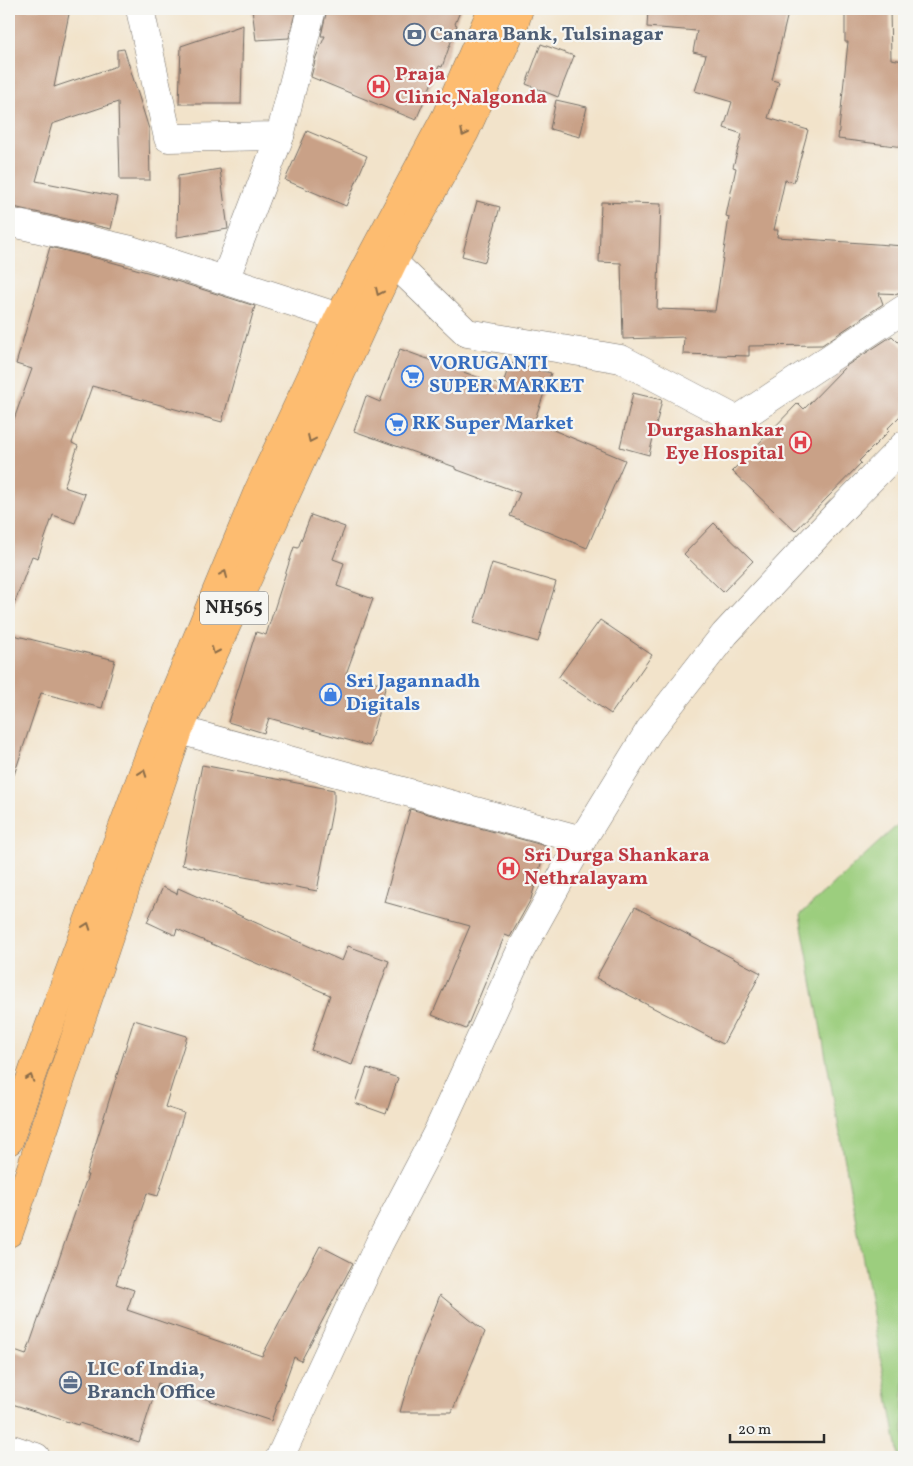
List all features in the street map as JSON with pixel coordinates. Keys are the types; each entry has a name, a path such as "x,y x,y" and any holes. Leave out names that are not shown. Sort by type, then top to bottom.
{"highway":[{"name":"NH565","path":"9,1141 35,1065 156,737 258,491 339,317 446,116 492,9"},
{"name":"NH565","path":"9,1233 179,730 393,262 465,132 515,22 519,9"}],"street":[{"path":"140,9 168,138 280,136"},
{"path":"225,280 280,136 312,9"},
{"path":"9,222 131,250 339,317"},
{"path":"393,262 467,333 621,359 737,420 904,309"},
{"path":"280,1457 379,1244 437,1132 521,950 582,840 649,731 725,634 904,445"},
{"path":"179,730 582,840"},
{"path":"9,1448 36,1457"}],"green space":[{"path":"904,819 904,1457 899,1457 800,915"}],"building":[{"path":"9,9 70,9 54,87 117,66 117,50 124,49 149,129 150,180 120,180 118,102 52,124 36,181 118,197 111,229 9,206"},
{"path":"252,9 296,9 289,38 256,40"},
{"path":"327,9 461,9 442,67 439,66 416,120 311,77 316,57 325,36 321,36"},
{"path":"648,9 789,9 772,80 779,82 768,118 808,130 794,182 785,180 774,230 778,230 777,237 904,246 904,294 879,293 883,304 822,345 749,346 749,356 683,354 684,337 623,339 621,263 599,262 601,202 661,204 657,309 715,311 729,217 726,216 736,168 733,167 742,134 724,128 732,102 695,91 706,55 693,52 697,31 647,27"},
{"path":"845,9 890,9 891,59 904,61 904,147 838,139 848,42 845,42"},
{"path":"243,25 241,104 179,104 181,46"},
{"path":"541,44 574,56 558,97 526,84"},
{"path":"556,100 587,107 580,137 550,129"},
{"path":"307,131 367,156 346,206 285,180"},
{"path":"220,169 228,229 177,237 178,176"},
{"path":"477,201 500,207 485,262 462,256"},
{"path":"50,247 154,274 255,306 222,422 92,386 72,443 78,446 64,487 85,494 75,523 53,515 38,558 32,556 12,610 9,610 9,433 32,369 16,364"},
{"path":"892,336 904,348 904,412 887,429 889,431 859,461 861,463 795,531 732,471 798,403 804,409 846,366"},
{"path":"400,349 502,386 510,363 551,373 534,422 625,460 587,548 510,516 520,493 455,469 455,467 354,431 366,396 380,402"},
{"path":"633,393 662,400 649,455 620,447"},
{"path":"311,515 345,527 333,559 344,563 337,586 373,599 346,674 386,685 369,746 269,718 264,733 228,722 256,632 266,635 294,547 298,548"},
{"path":"714,523 753,561 723,592 684,554"},
{"path":"492,563 556,582 538,642 474,623"},
{"path":"600,620 652,655 611,714 558,678"},
{"path":"9,634 115,660 102,708 41,693 14,775 9,774"},
{"path":"202,765 334,790 334,801 317,891 182,865"},
{"path":"410,809 546,846 531,899 510,937 505,935 466,1029 432,1015 470,926 384,902"},
{"path":"163,887 177,894 178,888 342,961 348,946 389,961 352,1065 311,1050 330,995 177,929 175,935 147,922"},
{"path":"635,907 761,973 723,1044 596,978"},
{"path":"134,1020 187,1036 165,1107 184,1113 158,1196 147,1193 116,1284 134,1290 127,1310 262,1356 320,1246 353,1263 301,1361 294,1357 271,1421 158,1383 139,1442 9,1403 9,1349 26,1355 88,1175 86,1175"},
{"path":"367,1068 398,1078 386,1114 355,1103"},
{"path":"440,1295 485,1332 452,1412 400,1412 414,1362"}],"place":[{"name":"Canara Bank, Tulsinagar","path":"414,35"},
{"name":"Praja Clinic,Nalgonda","path":"379,87"},
{"name":"VORUGANTI SUPER MARKET","path":"413,376"},
{"name":"RK Super Market","path":"396,424"},
{"name":"Durgashankar Eye Hospital","path":"800,442"},
{"name":"Sri Jagannadh Digitals","path":"330,694"},
{"name":"Sri Durga Shankara Nethralayam","path":"508,868"},
{"name":"LIC of India, Branch Office","path":"71,1382"}]}
